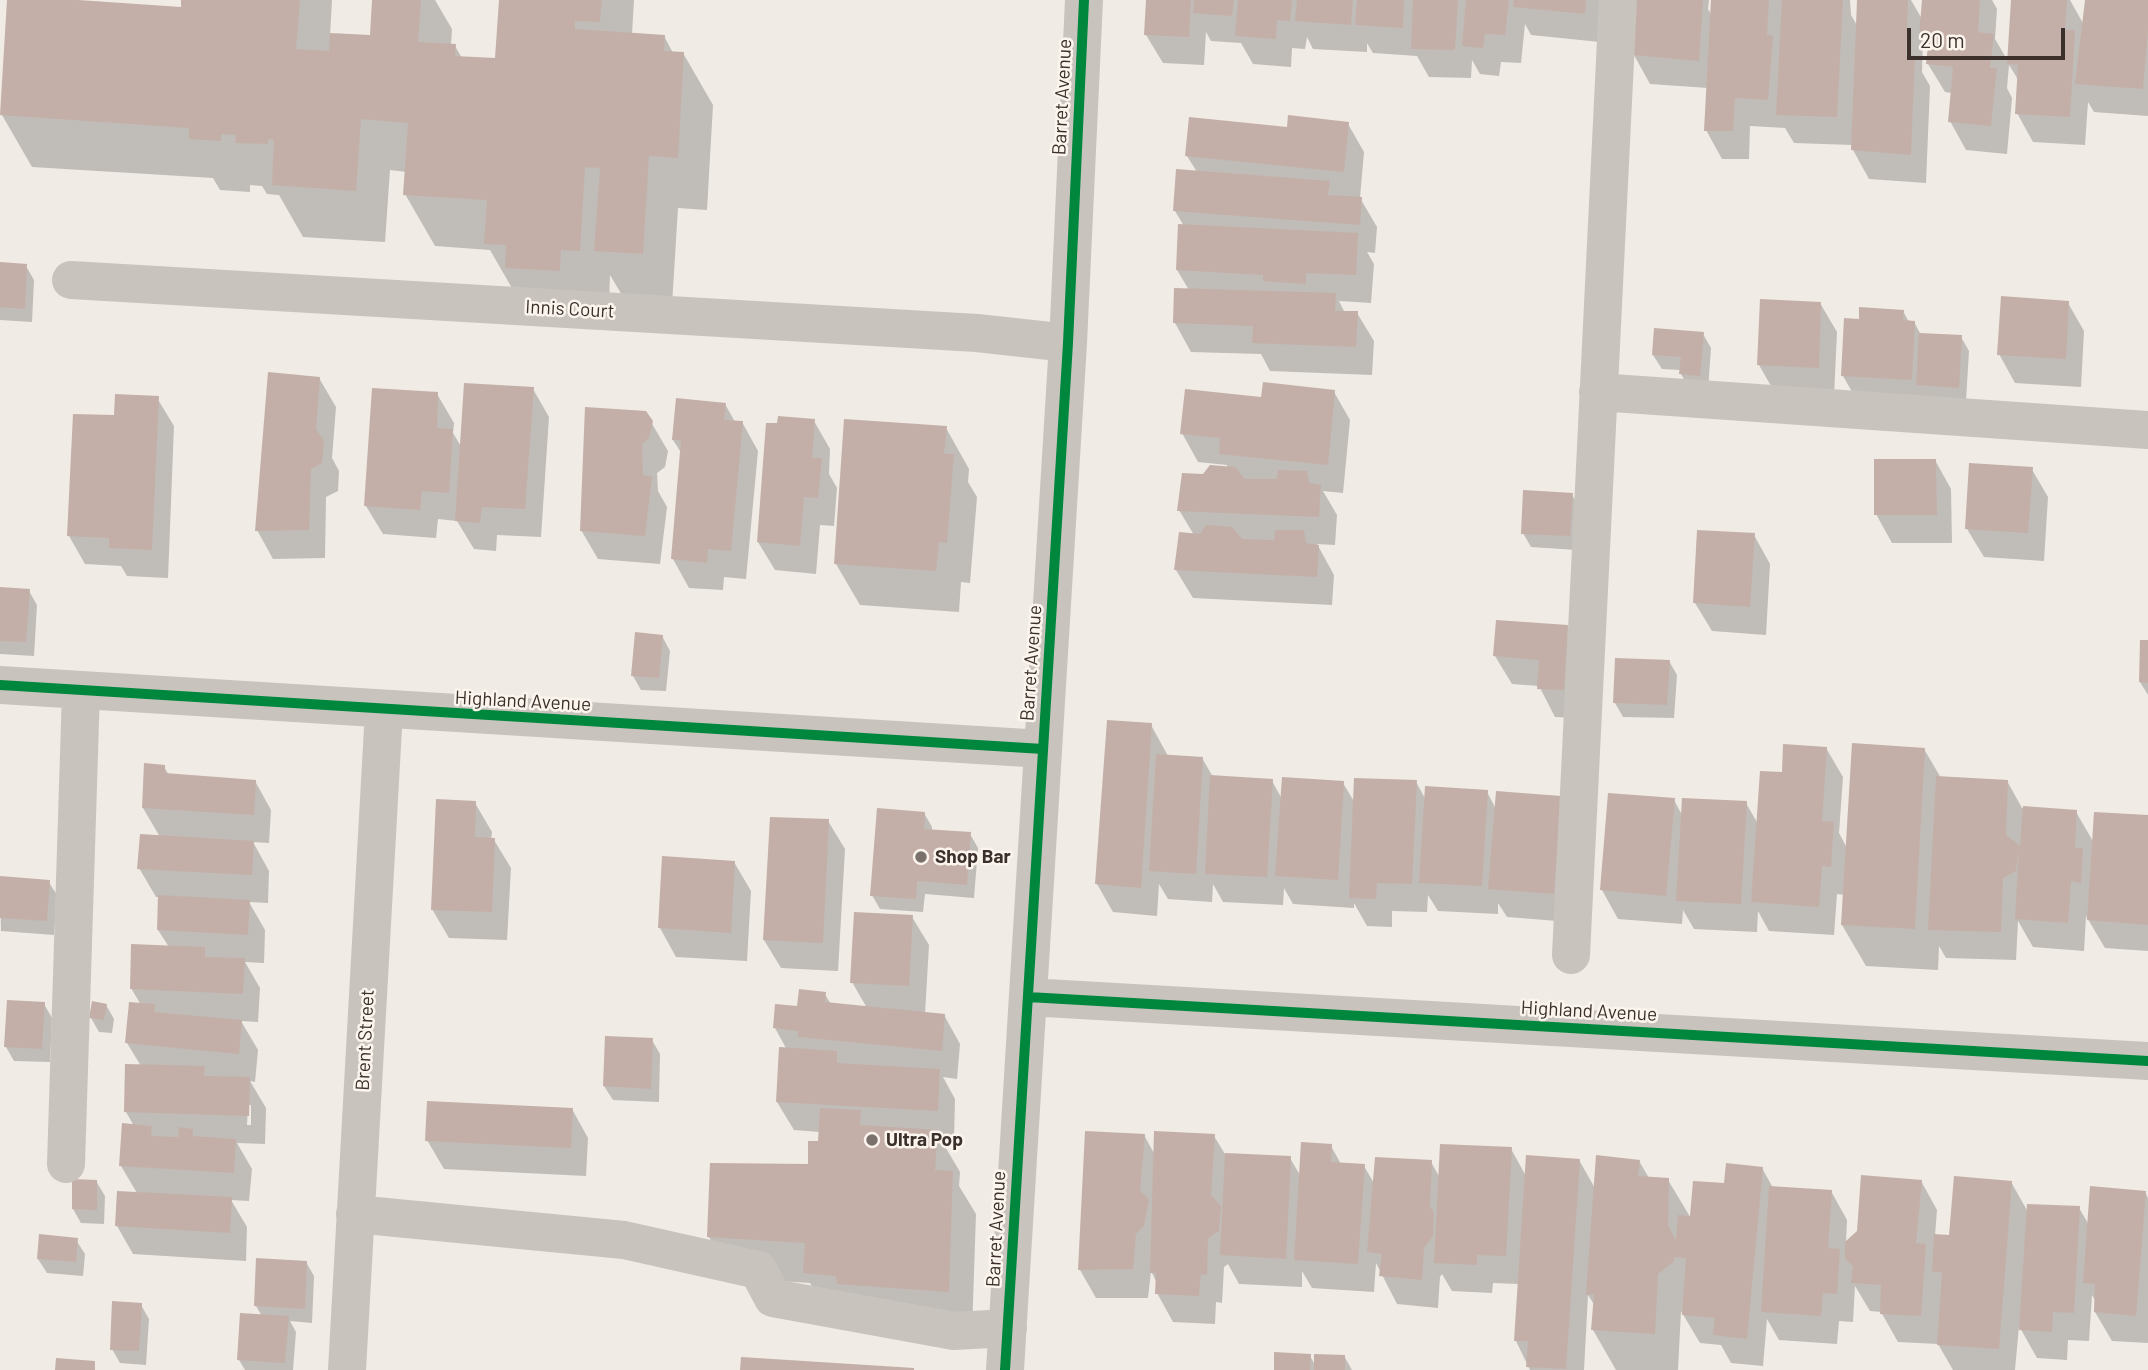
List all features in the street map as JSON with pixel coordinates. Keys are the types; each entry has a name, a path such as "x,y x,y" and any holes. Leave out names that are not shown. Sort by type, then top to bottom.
{"street":[{"name":"Barret Avenue","path":"1005,1370 1068,343 1084,0"},
{"path":"1572,955 1618,0"},
{"name":"Innis Court","path":"71,280 977,333 1068,343"},
{"path":"1598,392 2148,430"},
{"name":"Highland Avenue","path":"0,685 1043,749"},
{"path":"66,1164 81,691"},
{"name":"Brent Street","path":"347,1370 384,710"},
{"name":"Highland Avenue","path":"1028,997 2148,1061"},
{"path":"355,1214 624,1240 758,1270 773,1298 954,1331 1008,1328"}],"building":[{"path":"7,0 78,0 181,7 181,0 300,0 296,49 329,51 330,33 370,35 372,0 421,0 418,42 456,44 455,56 495,58 499,0 602,0 600,22 575,21 575,29 665,35 664,51 684,52 678,158 649,156 643,254 594,251 600,168 585,167 580,251 561,250 560,271 505,268 506,245 484,244 487,200 403,195 408,123 361,119 356,191 272,185 274,140 268,139 268,144 235,143 236,135 221,134 221,141 189,139 189,128 0,115"},
{"path":"1146,0 1191,0 1189,37 1144,35"},
{"path":"1194,0 1234,0 1232,16 1193,13"},
{"path":"1238,0 1292,0 1290,21 1277,20 1276,39 1235,36"},
{"path":"1297,0 1353,0 1351,25 1295,21"},
{"path":"1357,0 1404,0 1403,28 1355,25"},
{"path":"1413,0 1458,0 1455,50 1411,49"},
{"path":"1466,0 1509,0 1505,35 1485,34 1483,48 1462,46"},
{"path":"1514,0 1586,0 1585,14 1513,7"},
{"path":"1636,0 1703,0 1699,61 1632,55"},
{"path":"1711,0 1769,0 1767,35 1773,36 1768,100 1735,98 1733,131 1704,131"},
{"path":"1782,0 1843,0 1837,117 1776,115"},
{"path":"1857,0 1908,0 1906,55 1915,56 1911,155 1851,150"},
{"path":"1922,0 1980,0 1978,32 1994,34 1990,68 1997,68 1991,126 1948,122 1953,67 1926,64 1929,37 1919,37"},
{"path":"2011,0 2067,0 2065,30 2075,30 2070,117 2015,114 2018,65 2007,64"},
{"path":"2085,0 2148,0 2143,89 2075,84"},
{"path":"1288,115 1349,122 1344,172 1185,156 1189,117 1287,127"},
{"path":"1176,169 1330,181 1328,195 1362,197 1360,225 1173,211"},
{"path":"1178,224 1358,233 1356,275 1306,273 1306,284 1263,281 1263,275 1176,270"},
{"path":"0,262 27,264 25,309 0,307"},
{"path":"1174,288 1336,293 1335,311 1358,311 1356,347 1252,343 1253,326 1173,323"},
{"path":"2001,296 2069,301 2066,359 1997,355"},
{"path":"1760,299 1821,302 1819,368 1757,365"},
{"path":"1859,307 1904,310 1903,320 1915,321 1912,380 1841,376 1844,318 1859,319"},
{"path":"1654,328 1704,332 1700,376 1679,374 1681,357 1652,355"},
{"path":"1919,333 1962,335 1959,388 1916,385"},
{"path":"268,372 320,377 316,429 324,441 322,463 311,469 309,530 255,531"},
{"path":"1263,382 1335,390 1328,465 1219,454 1220,438 1180,434 1185,389 1261,397"},
{"path":"464,383 534,387 525,509 482,507 480,523 455,521"},
{"path":"372,388 438,392 437,428 453,429 449,493 422,491 420,510 364,506"},
{"path":"115,394 159,396 152,550 109,548 109,538 67,536 73,414 114,415"},
{"path":"676,398 726,403 724,420 743,421 731,551 708,549 707,563 671,559 681,440 672,440"},
{"path":"585,407 646,411 653,421 649,438 642,444 643,475 652,477 645,536 580,531"},
{"path":"778,416 815,419 812,458 822,458 818,498 804,497 800,546 757,542 766,423 777,423"},
{"path":"844,419 947,426 944,454 954,454 947,543 939,542 936,571 834,564"},
{"path":"1874,459 1936,459 1937,515 1874,515"},
{"path":"1969,463 2033,467 2028,533 1965,529"},
{"path":"1210,465 1235,467 1245,479 1277,479 1278,470 1307,471 1309,483 1321,485 1319,517 1177,511 1182,473 1203,474"},
{"path":"1523,490 1573,493 1570,536 1521,534"},
{"path":"1206,525 1232,527 1242,539 1274,540 1275,530 1304,530 1306,543 1319,545 1317,577 1174,570 1179,532 1200,534"},
{"path":"1697,530 1755,533 1750,607 1693,603"},
{"path":"0,587 30,589 26,642 0,641"},
{"path":"1496,620 1568,625 1564,690 1537,689 1539,660 1493,656"},
{"path":"635,632 663,635 659,678 631,676"},
{"path":"2140,640 2148,640 2148,683 2139,682"},
{"path":"1615,658 1670,660 1667,705 1613,703"},
{"path":"1107,720 1152,723 1141,888 1095,884"},
{"path":"1852,743 1925,748 1915,929 1841,925"},
{"path":"1783,744 1827,747 1822,821 1834,822 1831,867 1822,866 1819,907 1751,902 1760,771 1782,772"},
{"path":"1156,754 1203,757 1196,874 1149,871"},
{"path":"144,763 165,765 165,773 256,780 254,815 142,808"},
{"path":"1210,775 1273,779 1267,877 1205,874"},
{"path":"1936,776 2008,780 2006,835 2020,846 2023,806 2077,810 2075,848 2083,848 2081,883 2071,881 2068,923 2015,919 2019,850 2016,871 2003,878 2001,932 1928,930"},
{"path":"1282,777 1344,781 1338,880 1275,876"},
{"path":"1354,778 1417,780 1412,884 1377,883 1376,899 1349,898"},
{"path":"1425,786 1488,790 1482,886 1419,883"},
{"path":"1496,791 1561,796 1554,894 1488,889"},
{"path":"1608,793 1675,798 1666,896 1600,890"},
{"path":"1682,798 1747,801 1741,904 1676,901"},
{"path":"436,799 476,801 475,837 495,838 492,912 431,910"},
{"name":"Shop Bar","path":"877,808 925,812 924,829 971,832 967,885 917,881 916,899 870,896"},
{"path":"2094,812 2148,815 2148,925 2087,920"},
{"path":"770,817 829,819 823,943 763,940"},
{"path":"140,834 254,841 252,875 137,869"},
{"path":"662,856 735,861 731,933 658,928"},
{"path":"0,876 50,880 47,921 0,918"},
{"path":"158,895 250,900 248,935 157,930"},
{"path":"854,912 913,915 909,986 850,983"},
{"path":"131,944 205,947 205,957 245,958 243,994 130,989"},
{"path":"799,989 826,992 825,1002 945,1014 942,1051 798,1037 798,1031 773,1028 775,1004 797,1006"},
{"path":"7,1000 45,1002 42,1049 4,1047"},
{"path":"92,1001 107,1004 104,1020 89,1018"},
{"path":"129,1002 155,1004 154,1012 242,1020 239,1054 125,1043"},
{"path":"605,1036 653,1038 651,1089 603,1086"},
{"path":"779,1047 837,1051 837,1063 940,1069 938,1111 776,1102"},
{"path":"125,1064 205,1066 204,1076 250,1077 249,1116 124,1112"},
{"path":"427,1101 573,1108 571,1148 425,1141"},
{"path":"820,1108 861,1110 860,1125 938,1130 935,1170 953,1171 949,1292 837,1284 836,1276 803,1273 805,1243 707,1237 710,1163 808,1164 808,1141 818,1141"},
{"path":"122,1123 152,1126 151,1136 178,1137 179,1127 193,1129 193,1136 236,1139 234,1173 119,1166"},
{"path":"1085,1131 1145,1134 1140,1190 1149,1200 1144,1226 1136,1234 1133,1269 1078,1270"},
{"path":"1154,1131 1215,1134 1211,1195 1221,1206 1219,1231 1208,1238 1207,1275 1201,1274 1199,1296 1155,1294 1156,1273 1150,1273"},
{"path":"1301,1142 1332,1144 1331,1162 1365,1164 1358,1264 1294,1260"},
{"path":"1440,1144 1512,1147 1506,1256 1477,1255 1477,1265 1434,1263"},
{"path":"1225,1153 1291,1156 1286,1259 1220,1255"},
{"path":"1526,1155 1580,1159 1566,1369 1526,1367 1528,1341 1514,1341"},
{"path":"1596,1155 1640,1160 1638,1176 1669,1178 1668,1225 1676,1240 1678,1215 1690,1216 1693,1181 1724,1183 1726,1163 1763,1167 1747,1339 1713,1335 1715,1318 1682,1315 1686,1258 1674,1257 1674,1261 1658,1274 1655,1334 1591,1330 1594,1294 1586,1295"},
{"path":"1375,1157 1432,1160 1430,1206 1434,1213 1433,1236 1424,1248 1422,1280 1379,1276 1382,1254 1367,1252"},
{"path":"1861,1175 1922,1180 1916,1243 1926,1244 1921,1316 1880,1314 1881,1285 1851,1283 1853,1266 1845,1259 1845,1242 1857,1231"},
{"path":"1954,1176 2012,1181 1999,1349 1937,1345 1942,1272 1932,1272 1934,1234 1949,1235"},
{"path":"72,1179 97,1180 97,1210 72,1209"},
{"path":"1769,1186 1832,1190 1828,1248 1840,1249 1837,1294 1823,1293 1821,1316 1761,1312"},
{"path":"2090,1186 2146,1191 2136,1316 2094,1312 2095,1284 2083,1283"},
{"path":"117,1191 232,1197 230,1233 115,1226"},
{"path":"2027,1204 2080,1206 2074,1313 2053,1312 2052,1332 2019,1330"},
{"path":"39,1234 78,1238 76,1262 37,1259"},
{"path":"256,1258 307,1261 305,1309 254,1306"},
{"path":"112,1301 142,1303 139,1351 110,1350"},
{"path":"240,1313 289,1316 285,1363 237,1360"},
{"path":"1274,1352 1311,1354 1310,1370 1274,1370"},
{"path":"1314,1354 1345,1355 1345,1370 1314,1370"},
{"path":"741,1357 914,1368 914,1370 740,1370"},
{"path":"56,1358 95,1361 95,1370 55,1370"}],"cycle path":[{"path":"1005,1370 1068,343 1084,0"},
{"path":"0,685 1043,749"},
{"path":"1028,997 2148,1061"}],"place":[{"name":"Shop Bar","path":"921,857"},
{"name":"Ultra Pop","path":"872,1140"}]}
